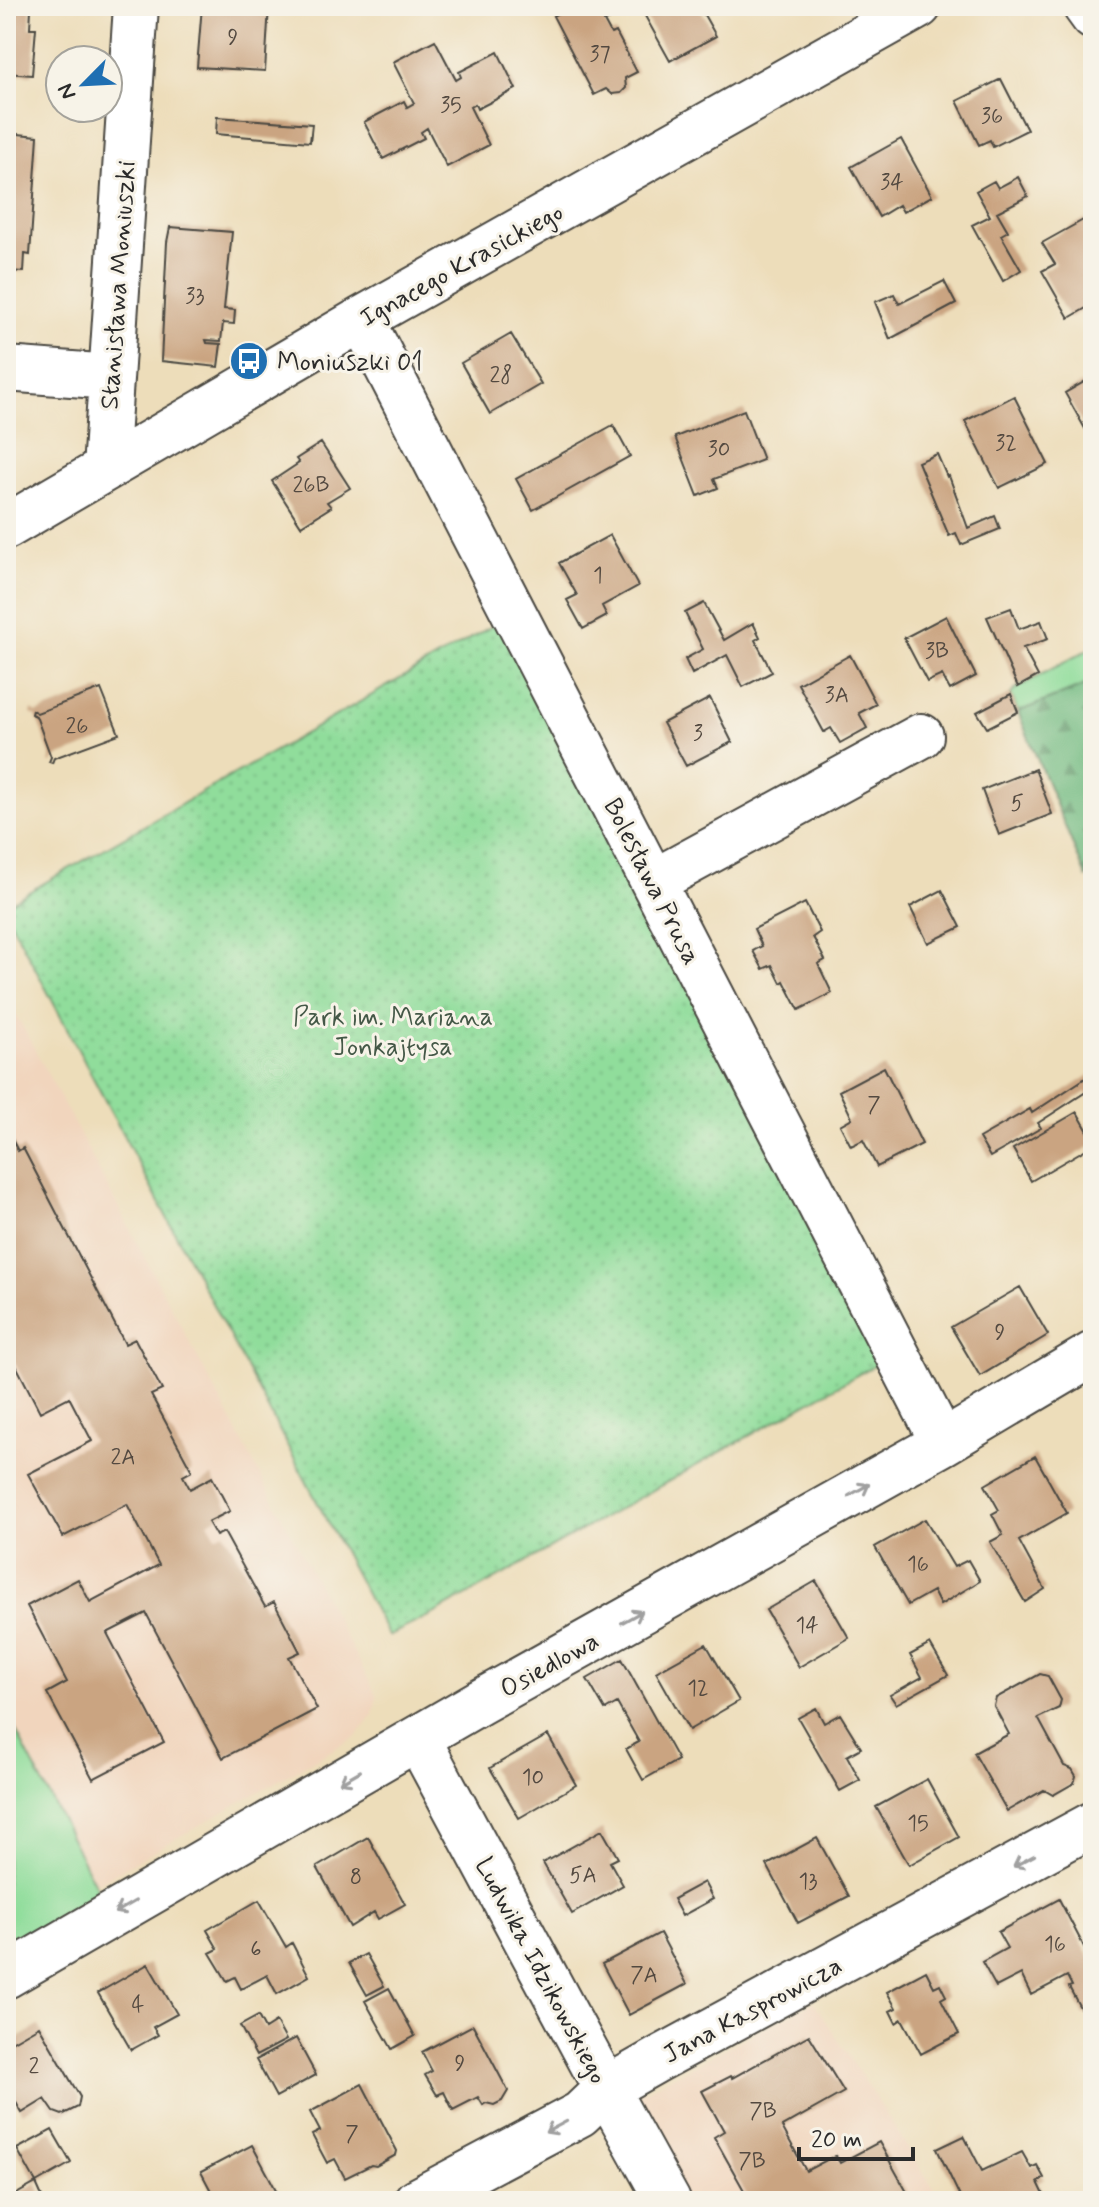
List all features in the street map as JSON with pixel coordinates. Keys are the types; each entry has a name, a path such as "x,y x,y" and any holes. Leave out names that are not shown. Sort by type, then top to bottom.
{"street":[{"name":"Stanisława Moniuszki","path":"105,469 136,6"},
{"name":"Ignacego Krasickiego","path":"6,527 362,319 919,6"},
{"path":"1085,6 1093,17"},
{"name":"Bolesława Prusa","path":"362,319 943,1443"},
{"path":"6,369 111,377"},
{"path":"653,882 921,736"},
{"name":"Osiedlowa","path":"6,1976 943,1443 1093,1354"},
{"name":"Ludwika Idzikowskiego","path":"418,1739 668,2201"},
{"name":"Jana Kasprowicza","path":"416,2201 580,2114 606,2089 1093,1824"}],"shaded area":[{"path":"6,995 377,1696 373,1715 357,1736 94,1885 6,1712"},
{"path":"814,2002 942,2201 687,2201 630,2099"}],"green space":[{"name":"Park im. Mariana Jonkajtysa","path":"501,621 887,1358 435,1613 388,1636 6,913 6,905"},
{"path":"1093,647 1093,682 1018,712 1011,694 1018,687"},
{"path":"1093,682 1093,873 1086,877 1018,712"},
{"path":"6,1712 100,1894 6,1947"}],"building":[{"path":"202,6 269,6 265,71 197,67"},
{"path":"571,6 603,6 608,16 611,15 612,18 604,21 611,34 616,32 637,72 625,78 626,88 621,93 612,94 606,89 594,95 553,16"},
{"path":"664,6 699,6 716,36 670,61 645,16"},
{"path":"6,8 31,9 30,28 36,28 32,75 6,73"},
{"path":"435,40 456,80 461,77 459,72 498,52 516,89 477,109 475,104 470,107 489,145 447,167 427,128 421,132 424,138 383,159 364,122 404,101 407,107 414,103 393,62"},
{"path":"1001,79 1027,130 993,147 990,140 979,145 957,101"},
{"path":"217,117 312,124 310,142 216,134"},
{"path":"7,133 38,136 30,255 25,254 24,272 6,271"},
{"path":"901,139 932,196 903,212 899,205 879,217 851,167"},
{"path":"1018,177 1028,196 997,212 1008,231 1001,235 1021,270 1003,281 972,225 990,216 976,191 994,181 998,188"},
{"path":"1085,219 1093,232 1093,304 1069,318 1042,271 1055,264 1042,243"},
{"path":"170,227 232,232 224,309 235,310 234,324 223,323 221,341 206,340 207,343 221,344 218,367 161,361"},
{"path":"944,281 956,304 890,339 875,302 894,294 899,304"},
{"path":"511,334 541,384 490,414 461,363"},
{"path":"1086,381 1093,394 1093,443 1065,393"},
{"path":"1014,396 1048,464 999,488 965,421"},
{"path":"744,410 763,460 714,479 718,488 698,496 675,437"},
{"path":"613,425 630,456 533,510 516,479"},
{"path":"321,443 350,488 327,502 331,507 301,526 272,481 299,463 296,459"},
{"path":"937,454 949,476 968,528 995,516 1000,529 961,545 956,533 949,536 918,462"},
{"path":"610,535 638,586 602,606 607,616 583,629 567,600 577,595 559,563"},
{"path":"704,603 724,640 753,623 760,637 755,640 772,672 743,687 727,655 692,674 685,659 703,649 685,613"},
{"path":"1011,608 1019,629 1041,621 1048,639 1023,648 1038,676 1018,687 987,617"},
{"path":"946,616 976,676 950,690 942,675 927,682 904,638"},
{"path":"850,655 876,704 859,713 867,728 840,743 831,728 824,732 798,684"},
{"path":"101,689 119,734 49,762 51,757 36,716 31,714 32,710 37,713"},
{"path":"1011,694 1018,712 987,728 977,712"},
{"path":"710,698 732,742 686,766 663,723"},
{"path":"1035,769 1052,814 999,835 982,790"},
{"path":"942,890 961,927 928,943 910,907"},
{"path":"805,903 820,932 813,937 825,960 818,964 832,993 799,1010 772,965 763,969 753,951 762,946 754,929"},
{"path":"884,1067 922,1144 877,1167 863,1140 851,1146 840,1125 852,1118 839,1091"},
{"path":"1093,1073 1093,1098 1090,1099 1086,1092 1038,1123 1041,1128 990,1157 979,1138 1030,1109 1032,1113"},
{"path":"1077,1112 1093,1145 1031,1181 1013,1149"},
{"path":"6,1128 18,1151 23,1148 125,1344 135,1339 162,1390 151,1395 192,1471 183,1476 190,1489 212,1477 230,1511 208,1522 216,1536 224,1532 265,1607 274,1602 300,1652 289,1657 317,1709 223,1758 146,1613 107,1633 164,1742 93,1779 47,1693 67,1682 27,1606 78,1579 90,1602 159,1565 127,1504 63,1537 28,1474 92,1441 69,1397 40,1412 6,1346"},
{"path":"1020,1287 1048,1335 980,1376 951,1327"},
{"path":"1035,1456 1067,1513 1019,1541 1045,1589 1025,1602 990,1542 1003,1535 992,1514 999,1510 985,1485"},
{"path":"925,1519 954,1567 968,1560 980,1581 940,1605 933,1591 908,1605 875,1547"},
{"path":"816,1581 849,1638 799,1667 766,1610"},
{"path":"706,1644 739,1701 689,1730 656,1672"},
{"path":"930,1644 948,1675 896,1704 890,1695 922,1677 910,1655"},
{"path":"622,1659 678,1760 643,1780 626,1749 639,1742 617,1703 605,1710 587,1679"},
{"path":"1040,1674 1048,1676 1061,1700 1059,1708 1038,1718 1064,1766 1072,1769 1076,1776 1074,1783 1053,1795 1044,1790 1007,1811 974,1753 1009,1734 994,1706 996,1698"},
{"path":"816,1708 824,1723 840,1714 861,1748 847,1756 860,1780 840,1791 798,1718"},
{"path":"548,1735 576,1785 519,1818 490,1768"},
{"path":"927,1779 959,1837 909,1865 876,1807"},
{"path":"602,1830 618,1858 610,1862 623,1885 572,1914 543,1863"},
{"path":"368,1837 405,1904 378,1919 374,1912 350,1927 317,1867"},
{"path":"817,1838 849,1896 798,1923 767,1865"},
{"path":"704,1882 713,1899 682,1916 673,1899"},
{"path":"1059,1899 1093,1964 1093,2010 1084,2015 1069,1987 1072,1986 1067,1976 1031,1995 1021,1974 996,1987 982,1962 1007,1948 998,1932"},
{"path":"259,1900 286,1947 292,1943 309,1976 277,1994 267,1975 241,1989 235,1977 227,1981 210,1953 218,1949 207,1930"},
{"path":"660,1933 687,1984 629,2015 602,1964"},
{"path":"366,1954 384,1986 367,1995 349,1963"},
{"path":"148,1964 177,2014 153,2027 158,2035 131,2050 98,1993"},
{"path":"926,1971 934,1987 940,1984 946,1996 941,1999 959,2034 921,2054 902,2019 896,2023 890,2011 896,2008 887,1992"},
{"path":"389,1988 415,2036 392,2049 365,2001"},
{"path":"258,2016 265,2029 276,2022 286,2040 256,2056 240,2026"},
{"path":"473,2025 508,2091 502,2101 494,2105 483,2105 478,2097 453,2110 444,2092 437,2095 425,2075 432,2071 422,2052"},
{"path":"39,2026 80,2097 78,2107 62,2115 54,2112 45,2099 22,2113 6,2085 6,2045"},
{"path":"809,2035 844,2092 782,2127 806,2171 836,2155 840,2163 879,2142 912,2201 750,2201 714,2137 724,2131 702,2091"},
{"path":"296,2038 316,2075 276,2097 256,2060"},
{"path":"362,2084 397,2151 396,2155 376,2166 371,2165 345,2178 335,2159 327,2163 312,2135 320,2131 310,2112"},
{"path":"52,2130 71,2163 36,2183 17,2149"},
{"path":"964,2136 982,2171 1022,2152 1031,2168 1037,2165 1044,2178 1038,2182 1047,2201 962,2201 937,2149"},
{"path":"252,2145 282,2201 210,2201 206,2194 211,2191 201,2172"},
{"path":"36,2183 44,2201 6,2201 6,2200"}],"place":[{"name":"Moniuszki 01","path":"249,361"}]}
